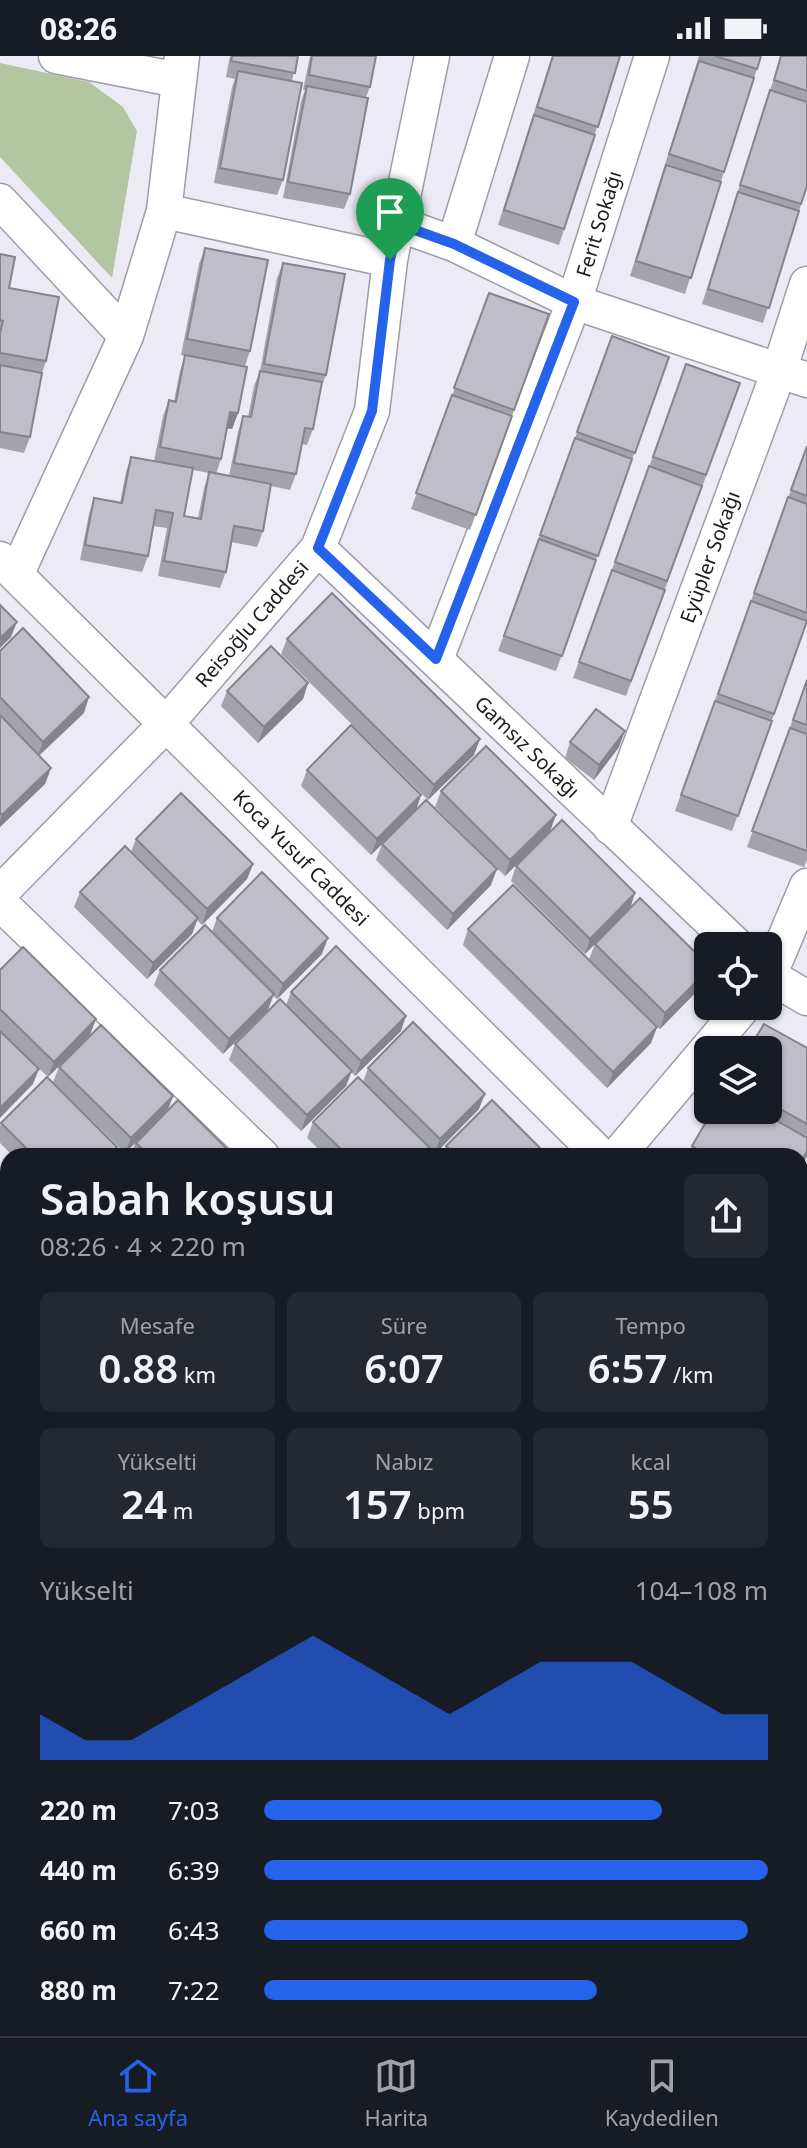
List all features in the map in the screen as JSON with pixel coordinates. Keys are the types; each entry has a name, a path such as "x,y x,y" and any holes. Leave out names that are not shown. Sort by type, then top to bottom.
{"street":[{"path":"8,567 126,336 164,211 180,68 56,56"},
{"name":"Reisoğlu Caddesi","path":"0,893 166,724 318,548 372,411 390,260 432,56"},
{"path":"454,244 512,56"},
{"name":"Ferit Sokağı","path":"436,659 574,302 652,56"},
{"path":"0,201 126,336"},
{"path":"164,211 390,260"},
{"path":"398,224 454,244 574,302 793,376"},
{"name":"Eyüpler Sokağı","path":"610,827 793,376 807,284"},
{"name":"Gamsız Sokağı","path":"318,548 722,932"},
{"name":"Koca Yusuf Caddesi","path":"8,567 593,1148"},
{"path":"782,944 807,886"},
{"path":"0,903 254,1148"},
{"path":"782,984 807,998"},
{"path":"624,1148 732,1020"}],"green space":[{"path":"0,63 89,82 123,107 137,131 112,278 0,157"}],"building":[{"path":"232,56 298,56 295,73 231,61"},
{"path":"312,56 376,56 370,87 309,75"},
{"path":"553,56 620,56 598,127 537,107"},
{"path":"715,56 761,56 757,69"},
{"path":"781,56 807,56 807,91 774,80"},
{"path":"699,61 754,78 724,172 669,154"},
{"path":"238,71 302,83 283,180 220,168"},
{"path":"307,86 368,98 350,194 288,182"},
{"path":"770,90 807,102 807,186 801,204 740,185"},
{"path":"534,115 595,135 564,229 504,210"},
{"path":"666,165 721,182 691,278 636,261"},
{"path":"738,192 799,211 769,308 708,289"},
{"path":"205,248 268,260 250,351 187,339"},
{"path":"0,254 15,257 9,288 59,297 46,361 0,353 3,321 0,320"},
{"path":"283,263 345,274 326,375 264,364"},
{"path":"489,293 549,314 514,410 454,388"},
{"path":"612,336 669,357 635,453 577,432"},
{"path":"185,355 247,367 238,413 230,412 221,459 160,447 169,400 176,402"},
{"path":"686,364 740,383 706,475 653,457"},
{"path":"0,365 42,373 30,437 0,432"},
{"path":"260,371 322,382 313,429 305,428 296,474 234,463 243,416 251,417"},
{"path":"452,395 512,416 476,515 416,493"},
{"path":"575,438 632,459 598,556 540,535"},
{"path":"807,446 807,496 791,490"},
{"path":"131,457 193,468 184,516 201,519 209,472 271,484 263,531 234,526 226,572 164,561 173,513 156,510 148,556 85,545 94,498 122,503"},
{"path":"649,466 702,486 667,581 615,562"},
{"path":"788,497 807,504 807,613 754,593"},
{"path":"539,539 596,560 562,656 504,636"},
{"path":"612,570 665,590 631,681 579,662"},
{"path":"332,593 480,739 434,785 287,639"},
{"path":"751,601 807,621 774,714 718,694"},
{"path":"0,605 17,622 0,638"},
{"path":"23,628 89,697 43,742 0,697 0,651"},
{"path":"271,646 308,683 264,727 227,691"},
{"path":"807,680 807,725 793,720"},
{"path":"715,701 772,721 738,816 681,795"},
{"path":"596,709 625,731 599,765 570,742"},
{"path":"0,715 51,768 2,815 0,813"},
{"path":"351,725 421,795 377,839 307,770"},
{"path":"790,728 807,734 807,851 752,831"},
{"path":"486,746 556,815 510,860 441,791"},
{"path":"181,793 253,864 207,909 136,839"},
{"path":"426,800 497,869 453,914 382,844"},
{"path":"562,820 635,893 590,939 516,866"},
{"path":"125,846 198,918 153,963 80,892"},
{"path":"262,872 328,938 283,984 217,918"},
{"path":"513,885 657,1027 613,1072 468,929"},
{"path":"640,898 694,951 694,984 665,1013 595,944"},
{"path":"205,925 274,994 229,1039 160,970"},
{"path":"336,946 406,1016 361,1061 291,992"},
{"path":"23,947 96,1019 54,1062 0,1009 0,970"},
{"path":"280,999 352,1071 307,1115 235,1044"},
{"path":"413,1022 485,1094 440,1139 368,1068"},
{"path":"764,1024 807,1048 807,1124 782,1110 782,1036 757,1036"},
{"path":"101,1025 173,1096 131,1138 59,1067"},
{"path":"0,1031 39,1069 0,1108"},
{"path":"47,1077 117,1147 26,1148 1,1123"},
{"path":"358,1077 429,1147 340,1148 313,1122"},
{"path":"178,1100 226,1148 141,1148 136,1143"},
{"path":"492,1100 540,1148 448,1148 446,1146"},
{"path":"705,1124 782,1124 807,1138 807,1148 692,1146"}],"route":[{"path":"398,224 454,244 574,302 436,659 318,548 372,411 390,260 398,224"}]}
